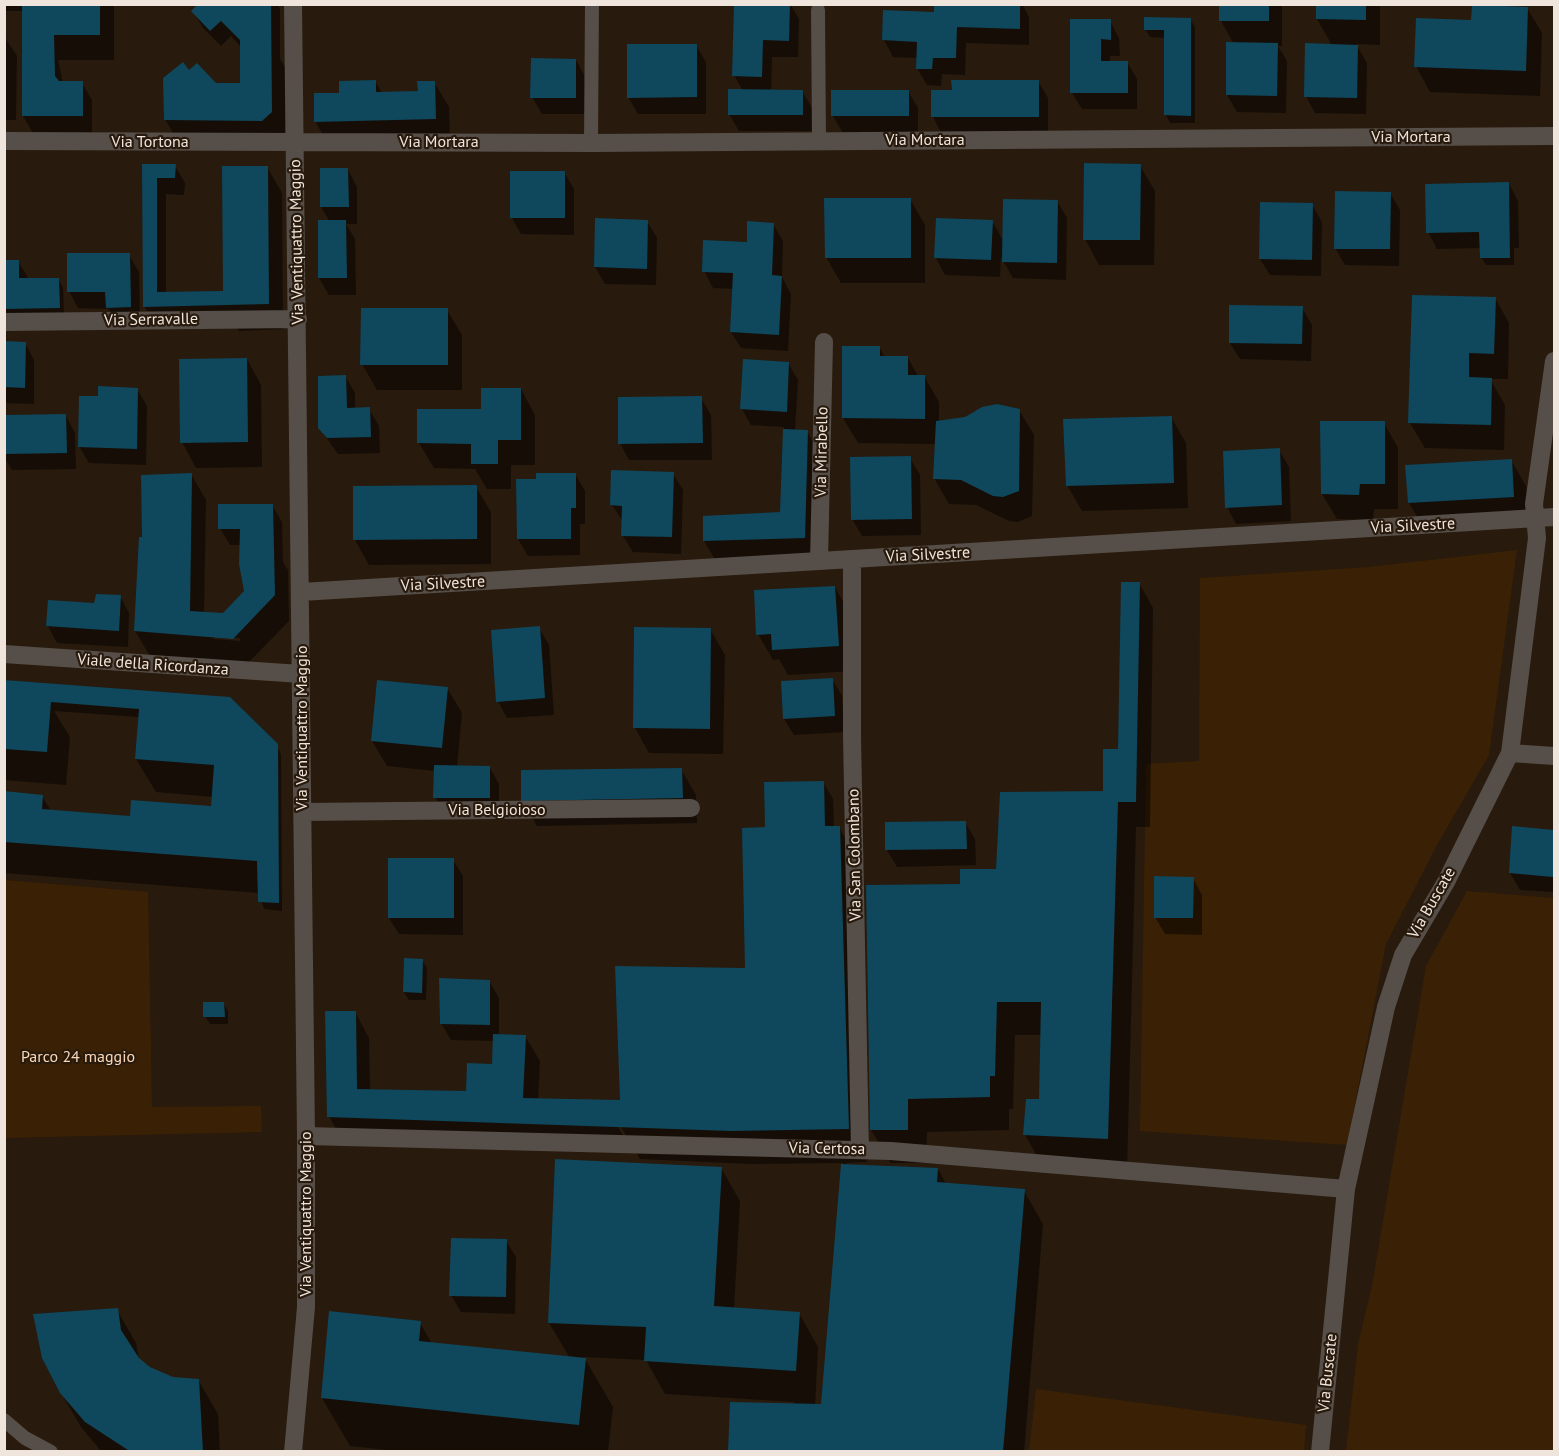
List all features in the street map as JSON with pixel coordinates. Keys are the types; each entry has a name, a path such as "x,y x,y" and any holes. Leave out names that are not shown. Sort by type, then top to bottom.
{"street":[{"name":"Via Ventiquattro Maggio","path":"293,4 306,1136 306,1307 293,1452"},
{"name":"Via Mortara","path":"295,142 591,143 1554,136"},
{"name":"Via Tortona","path":"4,141 295,142"},
{"name":"Via Serravalle","path":"4,322 298,319"},
{"name":"Via Mirabello","path":"819,561 824,342"},
{"name":"Via Buscate","path":"1320,1452 1346,1189 1386,1007 1397,971 1411,940 1446,882 1510,753 1537,538 1534,504 1554,361"},
{"name":"Via Silvestre","path":"301,592 1554,517"},
{"name":"Via San Colombano","path":"852,560 860,1150"},
{"name":"Viale della Ricordanza","path":"4,654 301,674"},
{"path":"1510,753 1554,756"},
{"name":"Via Belgioioso","path":"303,812 691,808"},
{"name":"Via Certosa","path":"306,1136 860,1150 1346,1189"}],"lane":[{"path":"591,143 592,4"},
{"path":"818,10 819,141"},
{"path":"4,1420 25,1438 51,1452"}],"green space":[{"path":"1517,550 1489,755 1437,845 1386,944 1347,1145 1140,1131 1146,764 1199,761 1200,578 1369,567"},
{"name":"Parco 24 maggio","path":"5,880 148,892 152,1107 261,1106 262,1132 5,1138"},
{"path":"1467,891 1554,898 1554,1451 1346,1451 1358,1344 1372,1286 1426,966"},
{"path":"1036,1389 1306,1425 1304,1451 1029,1451"}],"building":[{"path":"198,4 271,4 272,112 262,121 164,120 163,78 183,62 189,70 197,63 216,83 240,83 240,40 221,21 210,31 191,11"},
{"path":"734,4 790,4 789,41 763,40 762,77 732,76"},
{"path":"934,4 1020,4 1020,29 957,27 956,58 933,58 932,69 916,69 917,42 882,40 883,10 934,12"},
{"path":"1219,4 1269,4 1269,21 1219,21"},
{"path":"1316,4 1366,4 1366,20 1316,19"},
{"path":"22,5 100,5 100,35 54,35 55,76 59,81 83,81 83,116 22,116"},
{"path":"1472,5 1528,7 1526,71 1414,67 1416,18 1471,20"},
{"path":"1144,17 1191,18 1191,116 1164,115 1164,30 1144,30"},
{"path":"1070,19 1111,19 1111,40 1101,39 1101,61 1128,61 1128,93 1070,93"},
{"path":"1226,42 1278,43 1277,96 1226,95"},
{"path":"1305,43 1358,45 1357,98 1304,97"},
{"path":"627,44 697,44 697,97 627,98"},
{"path":"531,58 576,59 576,98 530,98"},
{"path":"376,80 376,92 418,91 417,81 435,81 436,119 314,122 314,93 339,93 339,81"},
{"path":"951,80 1039,80 1039,117 931,117 931,90 952,90"},
{"path":"728,89 803,90 803,115 728,115"},
{"path":"831,90 909,90 909,116 831,116"},
{"path":"1084,163 1141,164 1140,240 1083,240"},
{"path":"142,164 176,164 175,178 157,178 157,292 223,291 222,166 268,166 269,304 143,307"},
{"path":"320,168 348,168 349,207 320,207"},
{"path":"510,171 565,171 565,218 510,218"},
{"path":"1509,182 1510,258 1480,258 1479,232 1426,233 1425,184"},
{"path":"1335,191 1391,192 1390,249 1334,249"},
{"path":"824,198 911,198 911,258 825,258"},
{"path":"1003,199 1058,200 1057,263 1002,262"},
{"path":"1260,202 1313,203 1312,260 1259,259"},
{"path":"595,218 648,220 647,269 594,267"},
{"path":"936,218 993,220 991,260 934,258"},
{"path":"318,220 346,220 347,278 318,278"},
{"path":"747,221 774,223 772,275 782,276 779,335 730,332 733,273 702,272 703,240 747,242"},
{"path":"67,253 130,253 131,307 106,308 105,292 67,292"},
{"path":"4,260 19,260 19,278 59,278 60,308 4,309"},
{"path":"1412,295 1496,297 1494,354 1469,353 1469,377 1492,378 1491,425 1408,423"},
{"path":"1229,305 1303,306 1302,344 1229,343"},
{"path":"361,308 448,308 448,365 360,365"},
{"path":"4,341 26,342 25,388 4,387"},
{"path":"842,346 880,346 880,356 908,356 908,375 925,375 925,419 842,418"},
{"path":"247,358 248,442 180,443 179,359"},
{"path":"743,359 789,362 787,412 740,409"},
{"path":"346,375 347,408 370,407 371,437 327,438 318,428 318,376"},
{"path":"98,386 138,388 137,449 78,447 79,396 98,396"},
{"path":"481,388 521,388 521,440 498,440 498,464 471,464 471,444 417,443 417,409 481,409"},
{"path":"702,396 703,443 618,444 618,397"},
{"path":"997,404 1020,409 1019,491 1003,497 993,496 961,480 933,479 936,421 965,417 982,407"},
{"path":"66,414 67,453 4,454 4,415"},
{"path":"1172,416 1174,483 1066,486 1063,419"},
{"path":"1320,421 1385,421 1385,484 1360,484 1359,495 1321,494"},
{"path":"783,429 808,430 805,538 703,541 703,516 780,512"},
{"path":"1280,448 1282,505 1225,508 1223,451"},
{"path":"911,456 912,519 851,520 850,457"},
{"path":"1512,459 1514,497 1408,503 1405,465"},
{"path":"611,470 674,472 672,537 621,536 622,506 610,505"},
{"path":"192,473 190,611 223,613 244,591 239,564 240,529 218,529 218,504 273,504 275,595 233,639 134,631 139,537 142,537 141,475"},
{"path":"536,473 576,473 576,508 571,508 571,539 517,539 516,479 536,479"},
{"path":"477,485 477,539 353,540 353,486"},
{"path":"1121,582 1140,582 1136,802 1118,802 1108,1139 1023,1135 1026,1099 1039,1099 1041,1002 997,1002 995,1076 990,1076 990,1097 908,1099 908,1130 870,1130 866,885 960,884 960,869 996,869 1000,792 1103,791 1103,749 1118,749"},
{"path":"835,586 839,646 772,650 771,634 756,635 754,590"},
{"path":"96,594 121,595 119,631 46,626 48,600 94,603"},
{"path":"540,626 545,698 496,702 491,630"},
{"path":"634,627 711,628 710,729 633,728"},
{"path":"833,678 835,716 783,719 781,681"},
{"path":"4,680 230,697 278,744 279,903 258,902 257,861 4,842 4,791 43,795 42,809 130,816 131,800 211,806 214,765 135,759 139,709 51,702 47,752 4,749"},
{"path":"377,680 448,687 442,748 371,741"},
{"path":"434,765 490,766 490,798 433,798"},
{"path":"682,768 683,798 521,801 521,770"},
{"path":"824,781 825,826 840,826 849,1129 731,1131 327,1117 325,1011 356,1011 357,1089 466,1091 467,1063 492,1064 493,1034 526,1035 523,1098 620,1100 615,966 745,968 742,828 765,827 764,782"},
{"path":"966,821 967,849 885,850 885,822"},
{"path":"1512,826 1554,830 1553,877 1509,873"},
{"path":"388,858 454,858 454,918 388,918"},
{"path":"1154,876 1194,877 1193,918 1154,918"},
{"path":"404,958 423,959 422,993 403,992"},
{"path":"439,978 490,980 490,1025 440,1024"},
{"path":"203,1002 224,1002 225,1017 203,1017"},
{"path":"555,1159 722,1167 714,1306 800,1312 796,1371 644,1361 646,1327 548,1323"},
{"path":"841,1164 938,1168 937,1182 1025,1189 1003,1452 728,1452 730,1402 821,1404"},
{"path":"451,1238 507,1239 506,1297 449,1296"},
{"path":"118,1308 121,1330 139,1358 150,1367 173,1377 199,1379 203,1452 131,1452 85,1422 60,1393 42,1358 33,1314"},
{"path":"329,1311 421,1321 419,1341 586,1358 579,1425 321,1398"}]}
